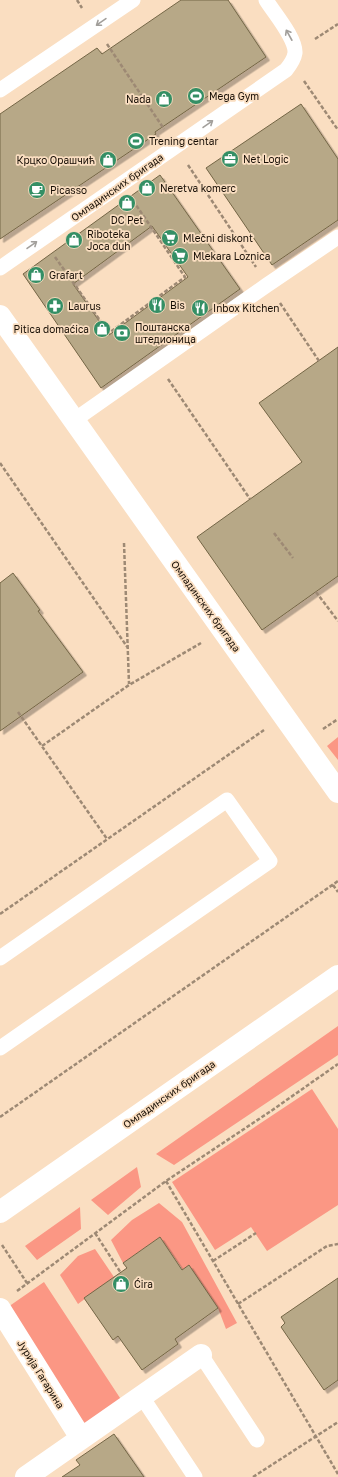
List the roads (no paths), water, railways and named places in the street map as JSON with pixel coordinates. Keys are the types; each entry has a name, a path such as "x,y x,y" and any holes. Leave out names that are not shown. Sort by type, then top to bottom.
{"street":[{"name":"Омладинских бригада","path":"0,316 73,421 224,630 338,792"},
{"name":"Омладинских бригада","path":"0,1212 338,976"},
{"name":"Јурија Гагарина","path":"5,1302 81,1438"},
{"path":"26,1477 200,1355"}],"lane":[{"path":"0,90 132,0"},
{"name":"Омладинских бригада","path":"0,268 286,70 292,64 295,53 290,36 266,0"},
{"path":"73,421 338,237"},
{"path":"0,958 227,800 270,861 0,1048"},
{"path":"200,1355 257,1440"},
{"path":"142,1397 196,1477"}],"place":[{"name":"Mega Gym","path":"196,96"},
{"name":"Nada","path":"164,99"},
{"name":"Trening centar","path":"136,141"},
{"name":"Net Logic","path":"230,159"},
{"name":"Крцко Орашчић","path":"108,160"},
{"name":"Neretva komerc","path":"147,188"},
{"name":"Picasso","path":"37,190"},
{"name":"DC Pet","path":"127,203"},
{"name":"Mlečni diskont","path":"170,238"},
{"name":"Riboteka Joca duh","path":"74,240"},
{"name":"Mlekara Loznica","path":"180,256"},
{"name":"Grafart","path":"36,275"},
{"name":"Bis","path":"157,305"},
{"name":"Laurus","path":"55,306"},
{"name":"Inbox Kitchen","path":"200,308"},
{"name":"Pitica domaćica","path":"102,329"},
{"name":"Поштанска штедионица","path":"122,333"},
{"name":"Ćira","path":"121,1284"}]}
